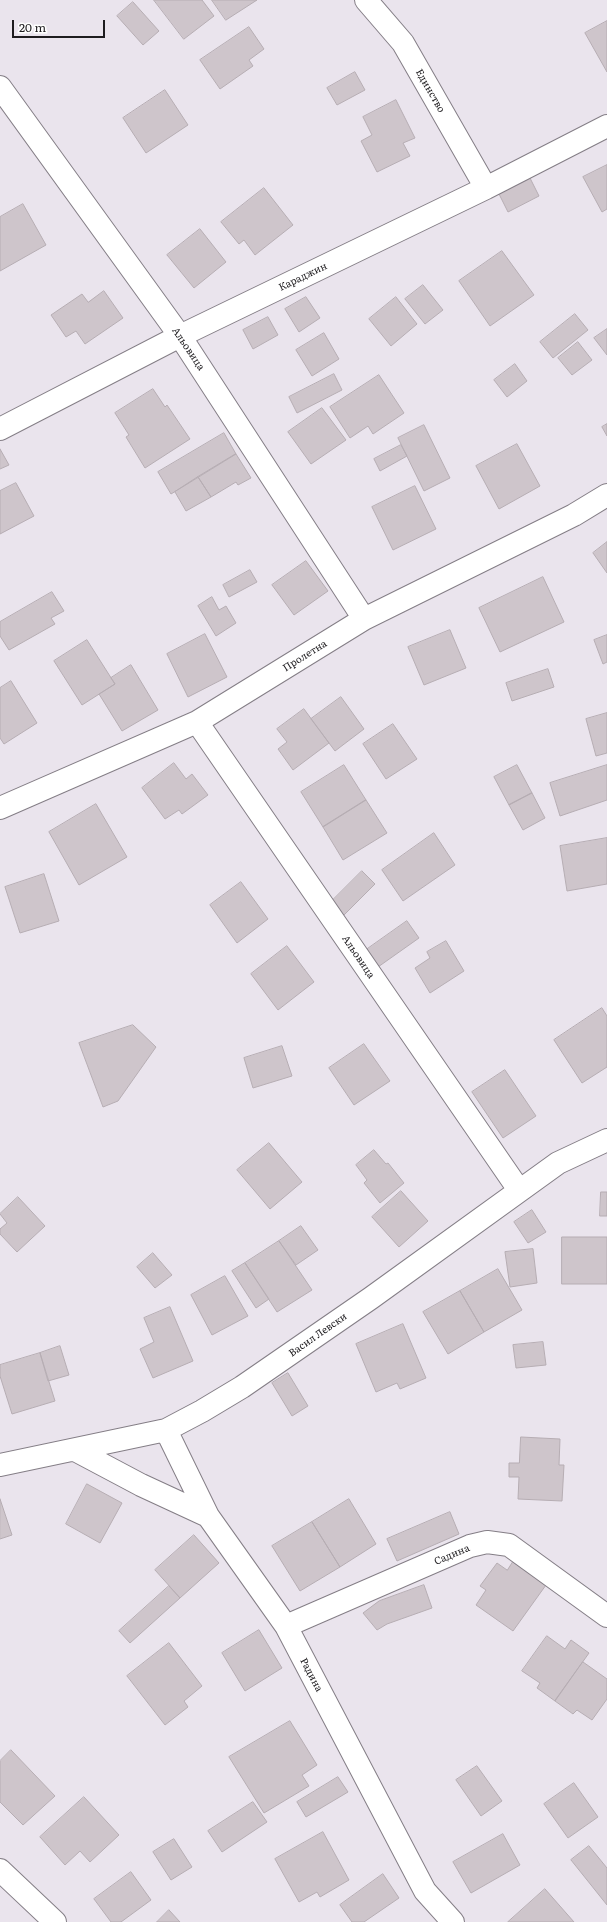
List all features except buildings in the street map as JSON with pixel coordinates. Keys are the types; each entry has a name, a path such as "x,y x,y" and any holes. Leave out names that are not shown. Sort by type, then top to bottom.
{"street":[{"name":"Единство","path":"366,0 403,43 486,188"},
{"name":"Альовица","path":"0,87 180,336 364,620"},
{"name":"Караджин","path":"0,429 180,336 486,188 607,126"},
{"name":"Пролетна","path":"0,808 197,722 364,620 574,515 607,495"},
{"name":"Альовица","path":"197,722 519,1190"},
{"name":"Васил Левски","path":"0,1465 166,1430 242,1387 371,1298 558,1163 607,1140"},
{"name":"Радина","path":"166,1430 208,1516 286,1626 425,1891 453,1922"},
{"path":"75,1450 141,1485 208,1516"},
{"name":"Садина","path":"286,1626 470,1546 487,1542 509,1545 607,1616"},
{"path":"0,1870 55,1922"}]}
